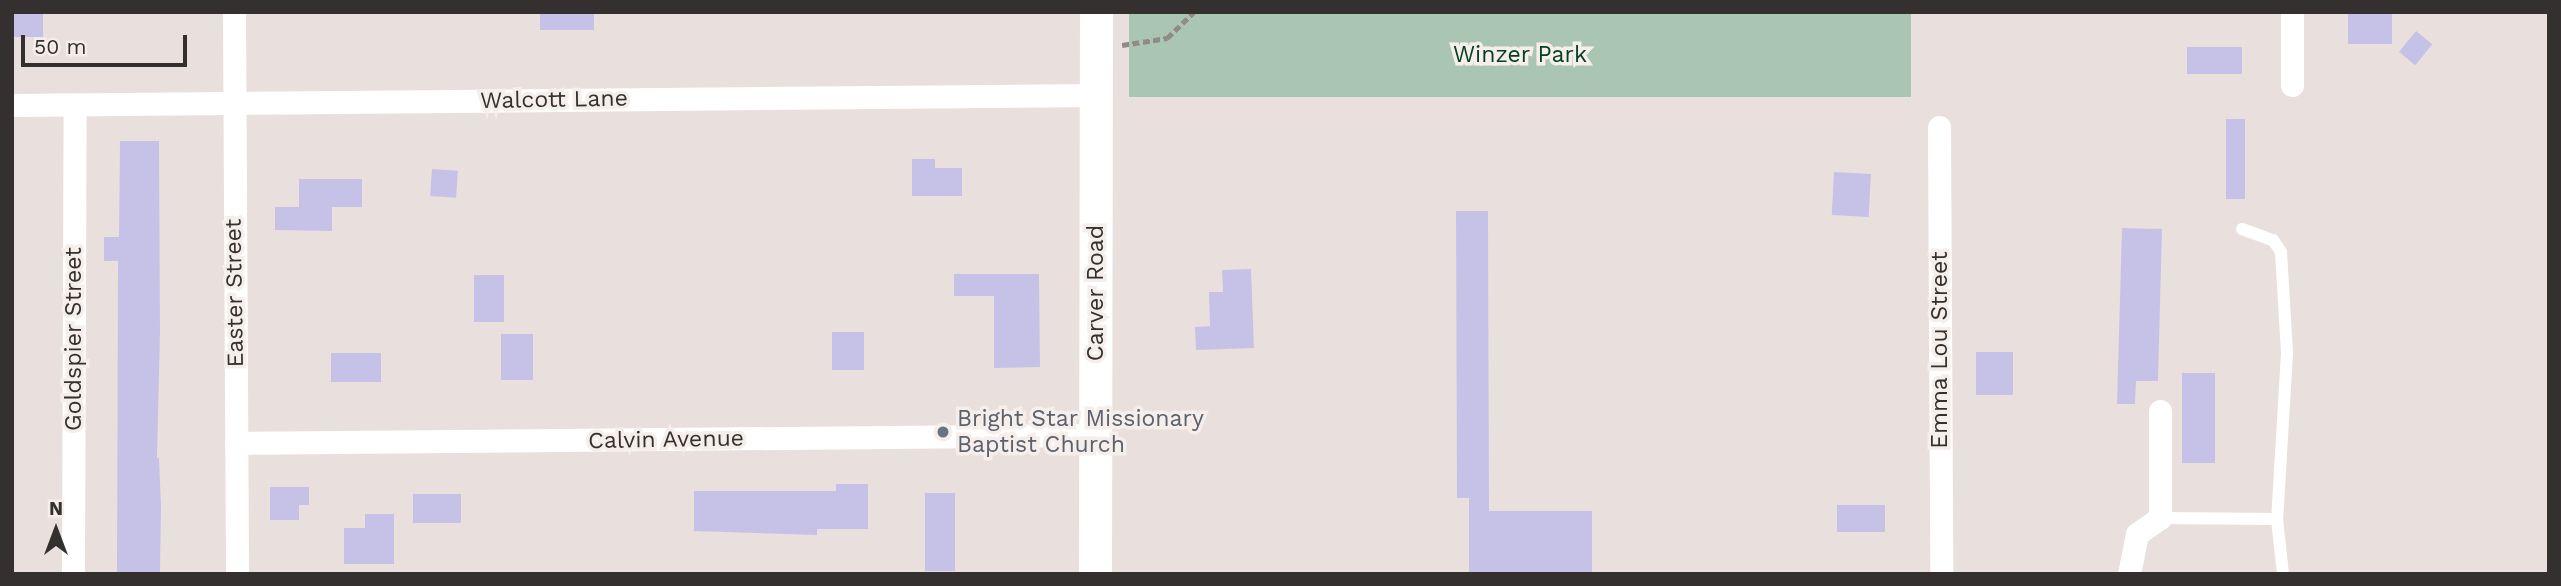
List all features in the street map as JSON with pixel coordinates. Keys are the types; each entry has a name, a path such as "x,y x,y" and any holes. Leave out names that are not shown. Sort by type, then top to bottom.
{"street":[{"name":"Easter Street","path":"234,12 237,574"},
{"name":"Carver Road","path":"1095,574 1096,12"},
{"path":"2292,12 2292,85"},
{"name":"Walcott Lane","path":"12,105 1096,95"},
{"name":"Goldspier Street","path":"73,574 75,105"},
{"name":"Emma Lou Street","path":"1939,127 1941,574"},
{"path":"2129,574 2137,534 2160,518 2160,411"},
{"name":"Calvin Avenue","path":"236,443 1097,435"}],"lane":[{"path":"2242,229 2273,240 2281,251 2287,354 2277,519 2283,574"},
{"path":"2160,518 2277,519"}],"path":[{"path":"1096,46 1157,41 1180,29 1194,12"}],"green space":[{"name":"Winzer Park","path":"1129,12 1911,12 1911,97 1129,97"}],"building":[{"path":"12,12 43,12 43,37 12,37"},
{"path":"540,12 594,12 594,30 540,30"},
{"path":"2348,12 2392,12 2392,44 2348,44"},
{"path":"2416,31 2432,44 2415,65 2399,52"},
{"path":"2187,47 2242,47 2242,74 2187,74"},
{"path":"2226,119 2245,119 2245,199 2226,199"},
{"path":"120,141 159,141 160,333 157,458 161,507 160,574 117,574 118,261 104,261 104,237 119,237"},
{"path":"912,159 935,159 935,168 962,168 962,196 912,196"},
{"path":"432,169 458,171 456,198 430,196"},
{"path":"1834,172 1871,174 1869,217 1832,215"},
{"path":"299,179 362,179 362,207 332,207 332,231 275,230 275,207 299,207"},
{"path":"1456,211 1488,211 1489,511 1592,511 1592,574 1469,574 1469,498 1457,498"},
{"path":"2122,228 2162,229 2158,381 2136,381 2135,404 2117,404"},
{"path":"1251,269 1254,348 1196,350 1195,327 1210,326 1209,292 1223,292 1222,270"},
{"path":"954,274 1039,274 1040,367 994,368 994,296 954,296"},
{"path":"474,275 504,275 504,322 474,322"},
{"path":"832,332 864,332 864,370 832,370"},
{"path":"501,334 533,334 533,380 501,380"},
{"path":"1976,352 2013,352 2013,395 1976,395"},
{"path":"331,353 381,353 381,382 331,382"},
{"path":"2182,373 2215,373 2215,463 2182,463"},
{"path":"836,484 868,484 868,529 817,529 817,535 694,531 694,491 836,491"},
{"path":"270,487 309,487 309,505 299,505 299,520 270,520"},
{"path":"925,493 955,493 955,571 925,571"},
{"path":"413,494 461,494 461,523 413,523"},
{"path":"1837,505 1885,505 1885,532 1837,532"},
{"path":"365,514 394,514 394,564 344,564 344,528 365,528"}],"place":[{"name":"Bright Star Missionary Baptist Church","path":"943,432"}]}
